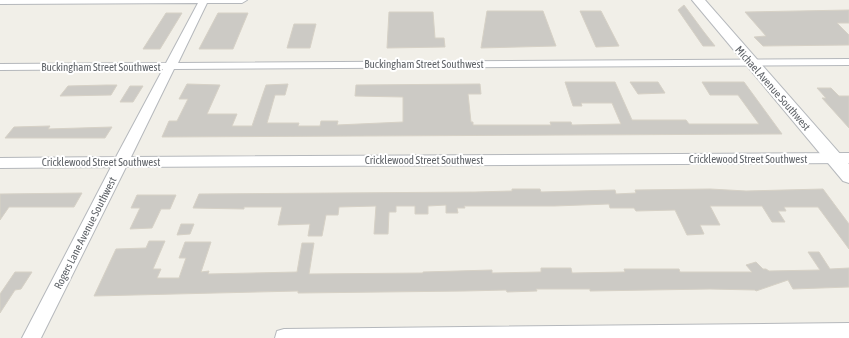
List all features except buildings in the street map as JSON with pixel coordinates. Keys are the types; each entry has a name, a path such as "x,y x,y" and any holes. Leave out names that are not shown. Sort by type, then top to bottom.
{"street":[{"name":"Rogers Lane Avenue Southwest","path":"31,338 204,0"},
{"path":"0,1 242,0"},
{"name":"Michael Avenue Southwest","path":"698,0 750,62 842,158 849,176"},
{"name":"Buckingham Street Southwest","path":"0,67 849,62"},
{"name":"Cricklewood Street Southwest","path":"0,163 842,158"},
{"path":"284,338 849,332"}]}
